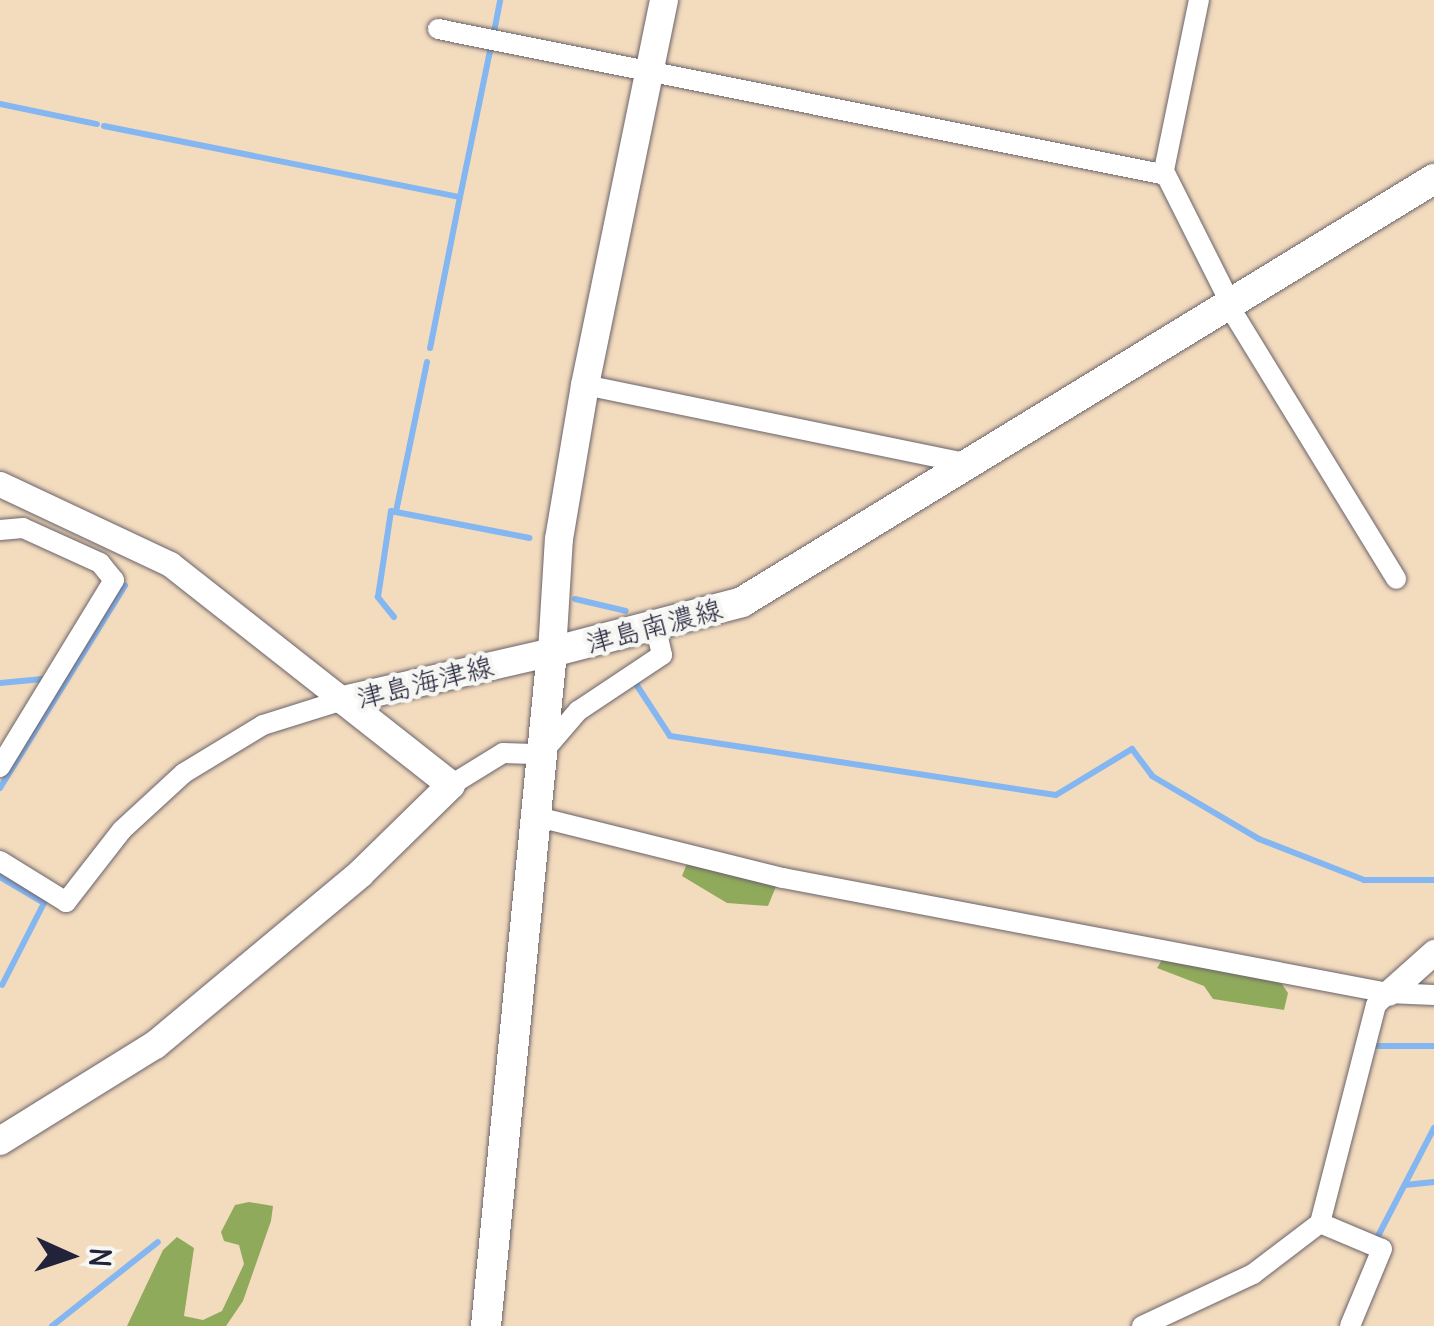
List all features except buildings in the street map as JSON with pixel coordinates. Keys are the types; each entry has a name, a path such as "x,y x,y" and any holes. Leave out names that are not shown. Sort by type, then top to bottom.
{"main road":[{"path":"552,652 559,538 664,0"},
{"name":"津島南濃線","path":"486,1326 552,652 656,628 742,602 1434,179"},
{"name":"津島海津線","path":"344,700 552,652"},
{"name":"津島海津線","path":"344,700 451,785"},
{"path":"0,1141 156,1045 360,874 451,785"}],"street":[{"path":"1199,0 1163,175 1230,305 1396,579"},
{"path":"438,29 1163,175"},
{"path":"586,385 972,464"},
{"path":"0,484 170,564 344,700"},
{"path":"0,530 23,528 100,563 114,580 0,767"},
{"path":"451,785 503,753 541,754 578,711 662,655 656,628"},
{"path":"0,861 66,902 122,830 184,773 262,725 344,700"},
{"path":"538,816 783,878 1388,994 1434,995"},
{"path":"1142,1326 1253,1274 1320,1223 1376,1005 1434,952"},
{"path":"1320,1223 1382,1249 1350,1326"}],"green space":[{"path":"688,861 777,884 768,906 727,903 682,876"},
{"path":"1165,955 1277,977 1288,993 1284,1010 1213,999 1204,986 1157,968"},
{"path":"249,1202 273,1206 271,1221 243,1301 226,1326 127,1326 163,1250 177,1237 194,1248 184,1316 203,1320 222,1311 244,1264 239,1245 224,1241 221,1232 235,1205"}],"waterway":[{"path":"494,32 500,0"},
{"path":"460,197 491,46"},
{"path":"0,104 97,124"},
{"path":"104,126 460,197 430,348"},
{"path":"427,362 396,512 530,538"},
{"path":"394,617 378,597 391,511 396,512"},
{"path":"0,788 125,586"},
{"path":"575,599 626,611"},
{"path":"0,683 43,679"},
{"path":"636,684 670,736 1056,795 1132,749 1152,776 1259,839 1364,880 1434,880"},
{"path":"0,877 44,903 2,985"},
{"path":"1377,1046 1434,1046"},
{"path":"1377,1238 1434,1128"},
{"path":"1405,1185 1434,1182"},
{"path":"52,1326 158,1242"}]}
